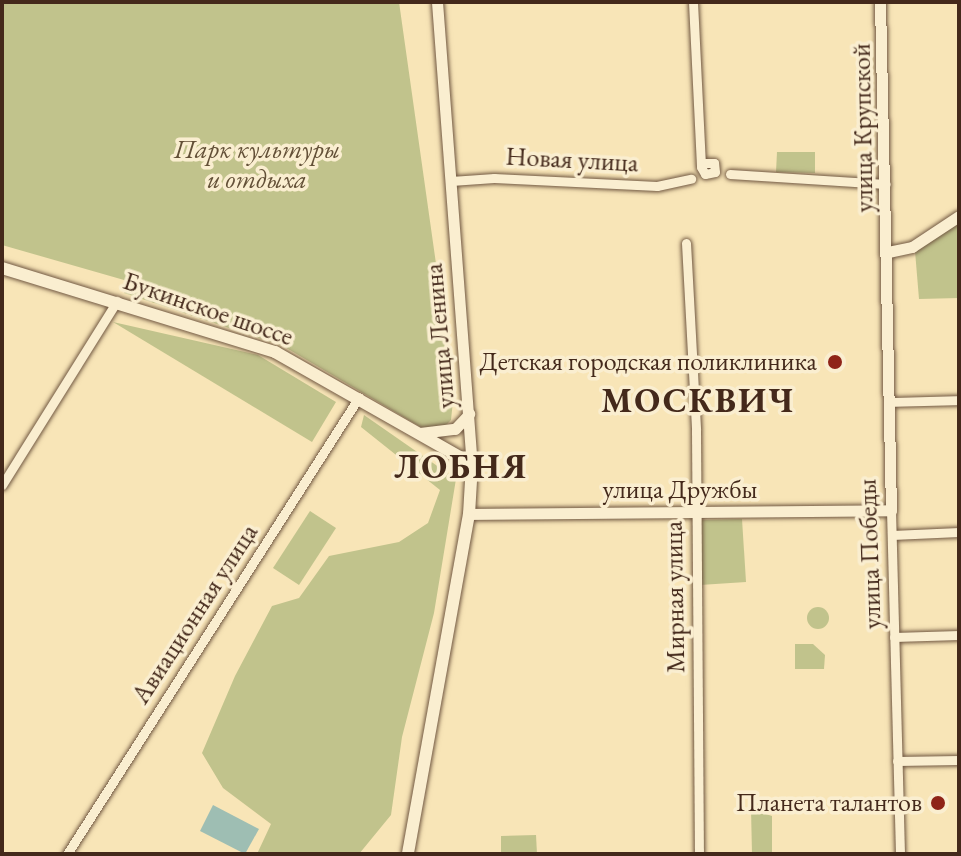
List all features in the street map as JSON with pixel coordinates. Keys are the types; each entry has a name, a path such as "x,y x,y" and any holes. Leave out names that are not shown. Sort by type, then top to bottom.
{"main road":[{"name":"Букинское шоссе","path":"2,268 275,352 472,464"},
{"name":"улица Ленина","path":"408,854 469,514 472,464"}],"street":[{"name":"улица Ленина","path":"437,2 472,464"},
{"path":"693,2 700,138 709,168 730,174 886,184"},
{"name":"улица Крупской","path":"880,2 888,252"},
{"name":"Новая улица","path":"451,181 494,178 657,186 691,179 709,168"},
{"path":"888,252 912,247 959,216"},
{"name":"Мирная улица","path":"686,243 696,511 699,854"},
{"name":"улица Победы","path":"888,252 900,854"},
{"path":"2,485 117,301"},
{"name":"Авиационная улица","path":"67,854 359,397"},
{"path":"889,402 959,400"},
{"path":"420,433 455,429 469,414"},
{"name":"улица Дружбы","path":"469,514 891,510"},
{"path":"892,535 959,532"},
{"path":"894,637 959,635"},
{"path":"897,761 959,760"}],"green space":[{"name":"Парк культуры и отдыха","path":"2,2 399,2 454,391 451,420 444,427 424,429 283,346 124,293 131,282 2,245"},
{"path":"777,152 815,152 815,173 776,172"},
{"path":"959,221 959,298 919,299 915,251"},
{"path":"113,322 258,355 336,402 312,442"},
{"path":"364,415 456,479 434,613 402,737 391,815 359,854 257,854 271,824 223,788 202,753 235,676 272,606 299,598 329,556 399,542 428,523 440,490 361,427"},
{"path":"310,511 336,528 299,585 273,568"},
{"path":"742,519 746,582 700,585 701,520"},
{"path":"814,607 822,607 829,618 822,629 814,629 807,622 807,614"},
{"path":"795,644 813,644 825,655 824,669 795,669"},
{"path":"751,809 772,816 772,854 752,854"},
{"path":"536,835 537,854 501,854 501,836"}],"water":[{"path":"213,805 259,829 245,854 200,831"}],"place":[{"name":"Детская городская поликлиника","path":"835,362"},
{"name":"Планета талантов","path":"938,803"}],"district":[{"name":"МОСКВИЧ","path":"698,401"},
{"name":"ЛОБНЯ","path":"461,467"}]}
